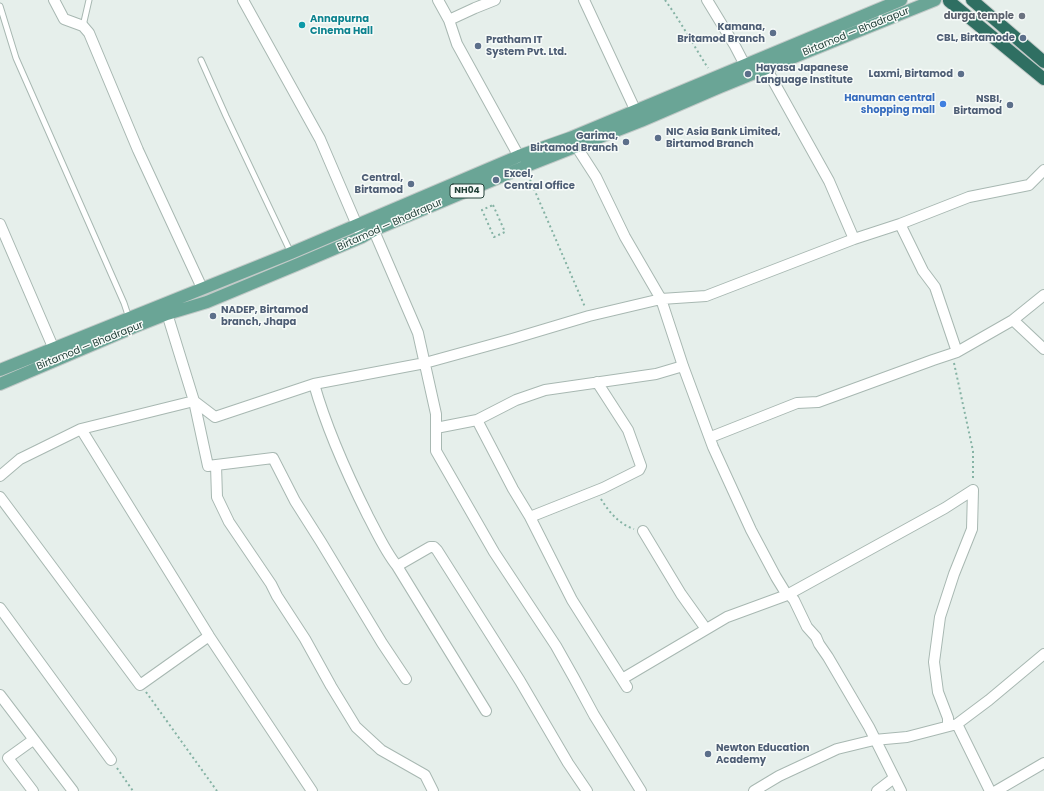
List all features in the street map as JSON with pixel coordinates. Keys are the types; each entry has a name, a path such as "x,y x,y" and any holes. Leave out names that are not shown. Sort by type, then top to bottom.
{"highway":[{"path":"948,0 1044,79"},
{"path":"972,0 1044,62"},
{"path":"980,0 986,12"}],"main road":[{"name":"Birtamod — Bhadrapur","path":"0,384 56,353 129,318 165,309 207,302 362,237 570,138 639,116 747,70 901,0"},
{"name":"Birtamod — Bhadrapur","path":"0,370 56,353 165,309 202,288 368,219 522,162 576,146 714,78 747,70 766,68 935,0"}],"street":[{"path":"54,0 64,19 83,26 89,33 138,150 202,288"},
{"path":"243,0 320,139 362,237"},
{"path":"438,0 449,20 457,44 522,162"},
{"path":"449,20 496,0"},
{"path":"584,0 639,116"},
{"path":"707,0 747,70"},
{"path":"766,68 829,181 854,239"},
{"path":"576,146 596,177 625,237 661,299 683,366 711,437 713,447 752,530 776,577 787,594 794,600 807,627 816,637 869,727 874,740 901,791"},
{"path":"194,401 215,417 314,384 425,363 589,316 661,299 706,296 854,239 900,224 968,196 1029,185 1044,170"},
{"path":"368,219 418,333 436,414 436,451 494,552 556,646 594,715 641,791"},
{"path":"0,224 56,353"},
{"path":"900,224 923,271 935,287 954,353"},
{"path":"711,437 797,403 818,402 954,353 1013,320 1044,295"},
{"path":"165,309 194,401 208,466 272,458 295,501 382,643 406,679"},
{"path":"1013,320 1044,350"},
{"path":"436,428 477,420 516,400 545,390 656,374 683,366"},
{"path":"530,517 595,491 639,470 641,466 628,430 597,382"},
{"path":"314,384 321,409 352,483 388,554 397,566 486,711"},
{"path":"0,476 20,459 82,429 194,401"},
{"path":"477,420 513,489 530,517 572,600 625,683 706,629 727,617 787,594 945,508 973,490"},
{"path":"82,429 209,636 312,791"},
{"path":"216,465 217,497 230,522 305,639 356,727 381,750 425,775 433,791"},
{"path":"973,490 972,529 954,574 940,617 934,662 938,692 948,718 990,791"},
{"path":"0,497 140,685 209,636"},
{"path":"643,531 681,594 706,629"},
{"path":"397,566 430,547 434,547 437,550 520,681 568,763 587,791"},
{"path":"0,608 112,760"},
{"path":"754,791 779,776 837,749 874,740 907,737 953,725 989,700 1044,654"},
{"path":"0,695 73,791"},
{"path":"33,791 4,760 34,740"},
{"path":"996,791 1044,763"},
{"path":"877,791 894,778"}],"lane":[{"path":"83,26 89,0"},
{"path":"0,6 16,58 124,303 129,318"},
{"path":"201,60 229,123 291,252"}],"path":[{"path":"665,0 714,78"},
{"path":"522,162 589,316"},
{"path":"493,205 505,232 494,237 482,210 493,205"},
{"path":"954,353 973,451 973,490"},
{"path":"595,491 610,512 626,526 643,531"},
{"path":"140,685 217,791"},
{"path":"112,760 133,791"}],"place":[{"name":"durga temple","path":"1022,16"},
{"name":"Annapurna CInema Hall","path":"302,25"},
{"name":"Kamana, Britamod Branch","path":"773,33"},
{"name":"CBL, Birtamode","path":"1023,38"},
{"name":"Pratham IT System Pvt. Ltd.","path":"478,46"},
{"name":"Hayasa Japanese Language Institute","path":"748,74"},
{"name":"Laxmi, Birtamod","path":"961,74"},
{"name":"Hanuman central shopping mall","path":"943,104"},
{"name":"NSBI, Birtamod","path":"1010,105"},
{"name":"NIC Asia Bank Limited, Birtamod Branch","path":"658,138"},
{"name":"Garima, Birtamod Branch","path":"626,142"},
{"name":"Excel, Central Office","path":"496,180"},
{"name":"Central, Birtamod","path":"411,184"},
{"name":"NADEP, Birtamod branch, Jhapa","path":"213,316"},
{"name":"Newton Education Academy","path":"708,754"}]}
